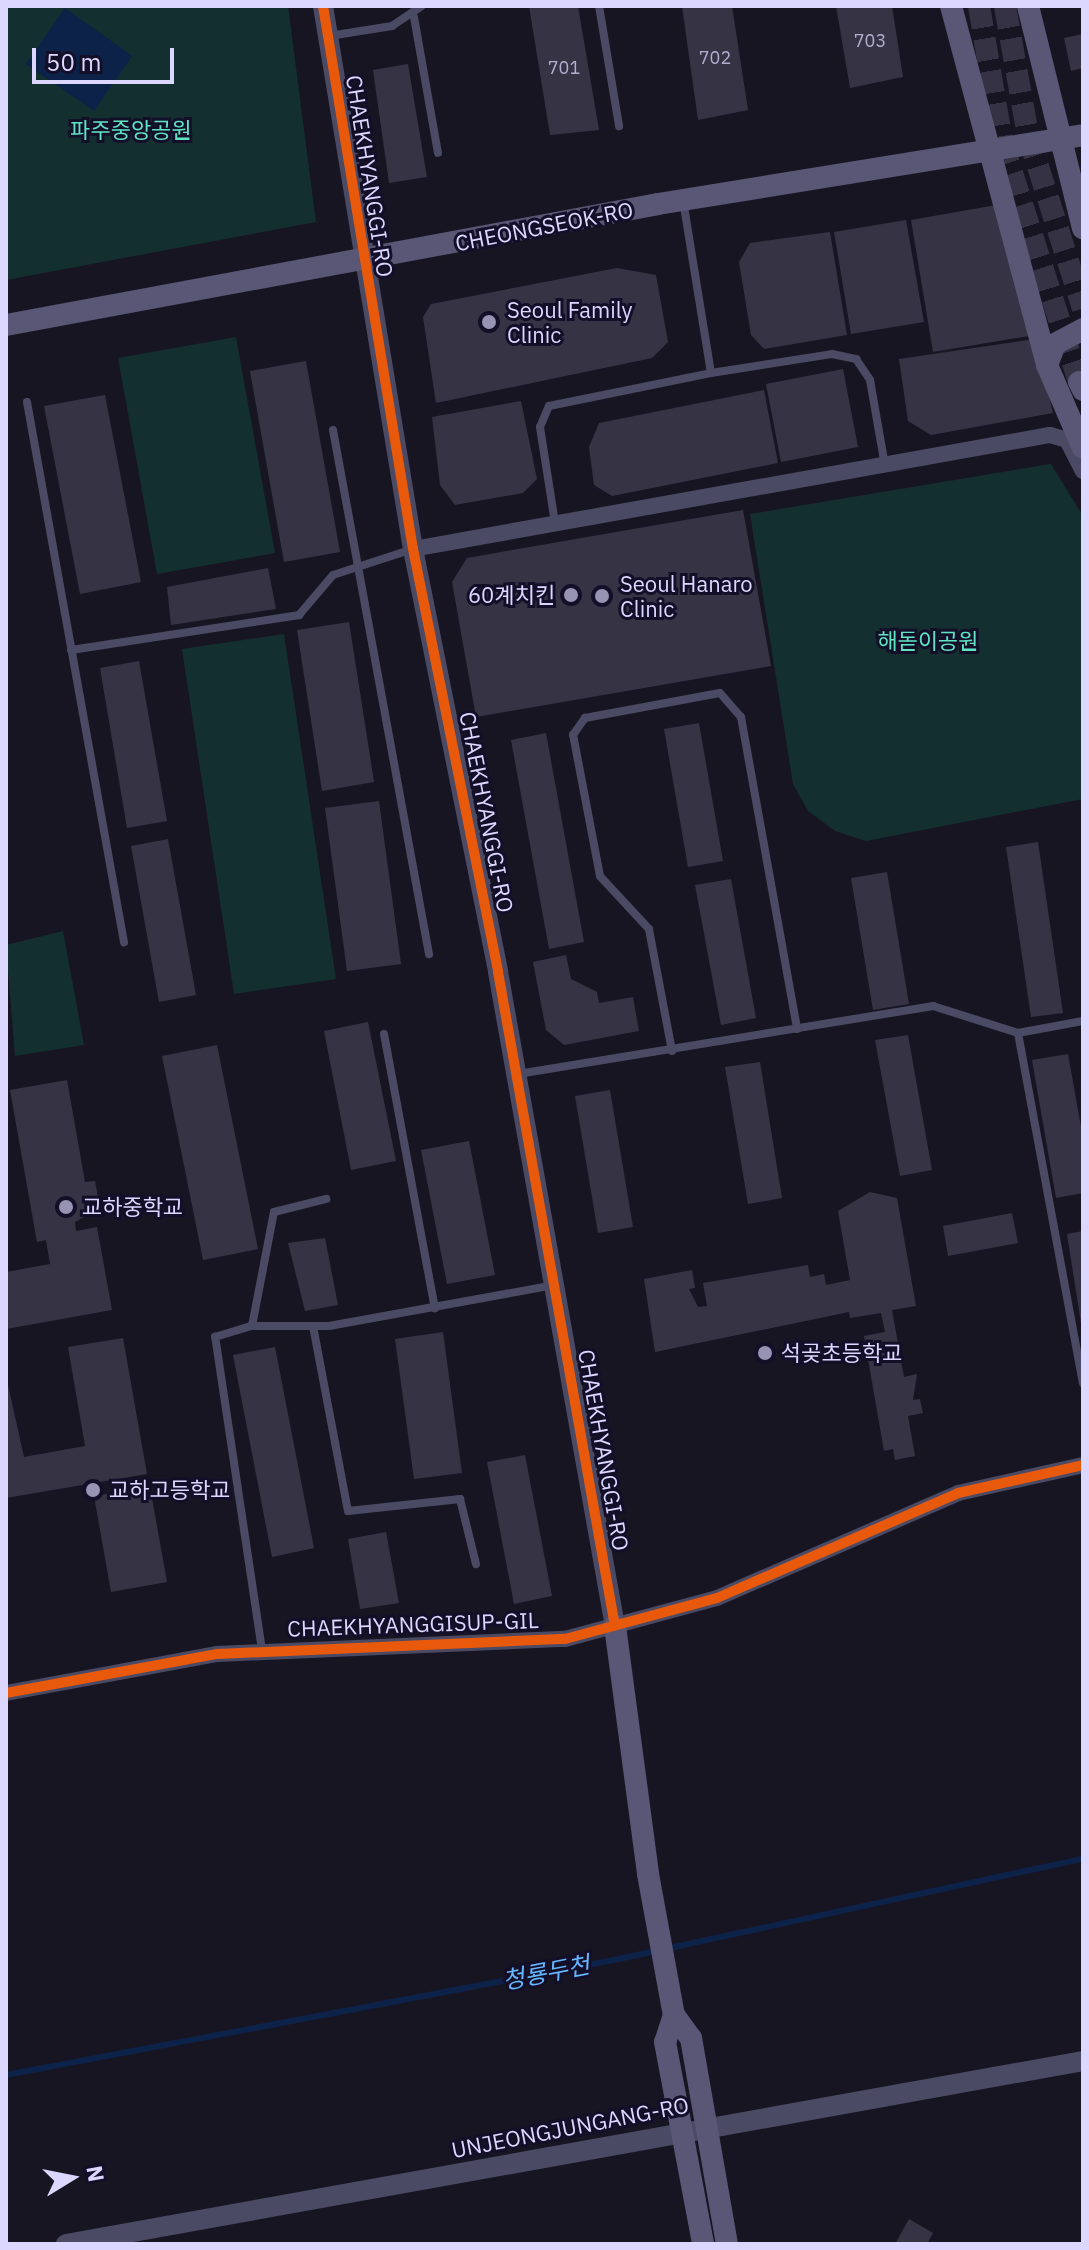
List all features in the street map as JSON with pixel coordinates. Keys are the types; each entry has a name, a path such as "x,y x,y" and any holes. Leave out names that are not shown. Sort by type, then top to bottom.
{"main road":[{"path":"951,6 984,149 1047,365 1083,448"},
{"path":"1028,6 1055,139 1083,228"},
{"name":"CHEONGSEOK-RO","path":"6,325 682,200 1083,135"},
{"path":"1047,365 1055,344 1083,329"},
{"name":"CHAEKHYANGGI-RO","path":"615,1626 648,1874 674,2015 691,2038 727,2244"},
{"name":"CHAEKHYANGGI-RO","path":"674,2015 665,2042 703,2244"}],"street":[{"name":"CHAEKHYANGGI-RO","path":"323,6 362,261 413,549 517,1074 615,1626"},
{"path":"413,549 884,460 1050,435 1067,440 1083,471"},
{"name":"CHAEKHYANGGISUP-GIL","path":"6,1693 262,1650 461,1646 565,1639 717,1598 958,1493 1083,1465"},
{"name":"UNJEONGJUNGANG-RO","path":"66,2244 1083,2061"}],"lane":[{"path":"328,37 414,17 422,6"},
{"path":"599,6 619,126"},
{"path":"414,17 438,153"},
{"path":"682,200 711,373"},
{"path":"555,523 540,427 549,406 711,373 832,354 856,359 870,380 884,460"},
{"path":"27,402 124,942"},
{"path":"333,430 429,954"},
{"path":"71,650 299,615 333,575 357,562 413,549"},
{"path":"672,1051 649,929 600,876 573,735 585,718 720,693 741,717 797,1029"},
{"path":"517,1074 933,1006 1018,1033 1083,1021"},
{"path":"1018,1033 1083,1383"},
{"path":"384,1034 435,1308"},
{"path":"252,1326 274,1212 326,1199"},
{"path":"262,1650 213,1355 215,1337 252,1326 313,1326 435,1308 555,1285"},
{"path":"313,1326 348,1511 460,1499 476,1564"}],"green space":[{"name":"파주중앙공원","path":"6,6 288,6 316,222 6,280"},
{"path":"236,337 275,553 157,574 118,358"},
{"name":"해돋이공원","path":"1051,464 1083,516 1083,799 866,841 835,831 808,811 793,784 750,514"},
{"path":"284,634 336,979 234,994 182,649"},
{"path":"63,931 84,1045 15,1056 6,945"}],"water":[{"path":"65,8 132,56 94,111 26,64"}],"building":[{"path":"529,6 578,6 599,130 550,135"},
{"path":"682,6 732,6 748,110 698,120"},
{"path":"836,6 892,6 903,77 850,88"},
{"path":"1083,34 1083,68 1071,71 1064,38"},
{"path":"408,64 427,177 389,183 373,70"},
{"path":"996,205 1029,336 933,352 911,220"},
{"path":"906,220 924,322 851,334 834,232"},
{"path":"830,232 847,335 764,349 751,335 739,262 750,243"},
{"path":"617,268 656,275 668,342 652,358 436,403 423,317 431,304"},
{"path":"1035,339 1053,413 931,435 908,421 899,359"},
{"path":"306,361 340,552 284,562 250,371"},
{"path":"843,369 858,447 781,462 766,384"},
{"path":"764,390 778,463 612,496 594,485 589,447 599,423"},
{"path":"105,395 141,582 80,594 44,406"},
{"path":"521,401 537,479 523,493 455,505 440,485 432,417"},
{"path":"743,510 771,666 476,717 452,582 467,558"},
{"path":"268,568 276,609 171,625 167,587"},
{"path":"349,622 374,782 322,791 297,630"},
{"path":"139,661 167,821 127,828 100,668"},
{"path":"699,723 723,861 688,867 664,729"},
{"path":"546,733 584,942 549,949 511,740"},
{"path":"379,801 401,964 347,971 325,808"},
{"path":"168,839 196,995 159,1002 131,846"},
{"path":"1038,842 1063,1013 1031,1017 1006,847"},
{"path":"887,872 909,1004 873,1010 851,878"},
{"path":"731,879 756,1018 721,1025 695,885"},
{"path":"566,955 571,979 597,992 599,1003 633,997 639,1031 564,1045 546,1030 533,962"},
{"path":"368,1022 396,1161 351,1170 324,1031"},
{"path":"908,1035 932,1170 900,1176 875,1040"},
{"path":"217,1045 258,1249 203,1260 162,1056"},
{"path":"1068,1054 1083,1138 1083,1193 1056,1198 1032,1060"},
{"path":"760,1062 782,1198 748,1204 725,1067"},
{"path":"67,1080 85,1182 95,1181 100,1208 75,1222 76,1231 97,1227 112,1310 6,1329 6,1272 50,1264 46,1240 37,1242 10,1090"},
{"path":"610,1090 633,1227 598,1233 575,1096"},
{"path":"469,1141 495,1275 447,1284 421,1150"},
{"path":"870,1192 897,1198 916,1306 892,1310 904,1377 917,1374 913,1400 920,1399 923,1413 908,1416 915,1456 895,1460 893,1449 884,1451 864,1336 885,1332 881,1313 850,1318 849,1312 655,1352 644,1279 692,1270 695,1288 689,1289 698,1307 707,1306 703,1283 808,1265 810,1277 824,1274 826,1285 850,1280 838,1211"},
{"path":"1012,1213 1018,1243 948,1256 943,1226"},
{"path":"1083,1231 1083,1323 1081,1323 1067,1234"},
{"path":"325,1238 338,1305 305,1311 288,1243"},
{"path":"443,1332 462,1473 414,1479 395,1339"},
{"path":"123,1338 147,1474 6,1498 6,1376 24,1457 85,1446 68,1347"},
{"path":"275,1347 314,1548 272,1557 233,1355"},
{"path":"525,1455 552,1596 514,1604 487,1462"},
{"path":"150,1487 167,1582 111,1592 94,1496"},
{"path":"386,1532 399,1603 360,1609 348,1539"},
{"path":"909,2219 933,2233 927,2244 895,2244"}],"waterway":[{"name":"청룡두천","path":"6,2075 614,1960 1083,1859"}],"tunnel":[{"path":"979,6 1002,142 1079,382"},
{"path":"1005,6 1028,135 1083,308"}],"cycle path":[{"path":"323,6 413,549 498,972 615,1626"},
{"path":"6,1693 217,1654 565,1639 717,1598 958,1493 1083,1465"}],"place":[{"name":"Seoul Family Clinic","path":"489,322"},
{"name":"60계치킨","path":"571,595"},
{"name":"Seoul Hanaro Clinic","path":"602,596"},
{"name":"교하중학교","path":"66,1207"},
{"name":"석곶초등학교","path":"765,1353"},
{"name":"교하고등학교","path":"93,1490"}]}
